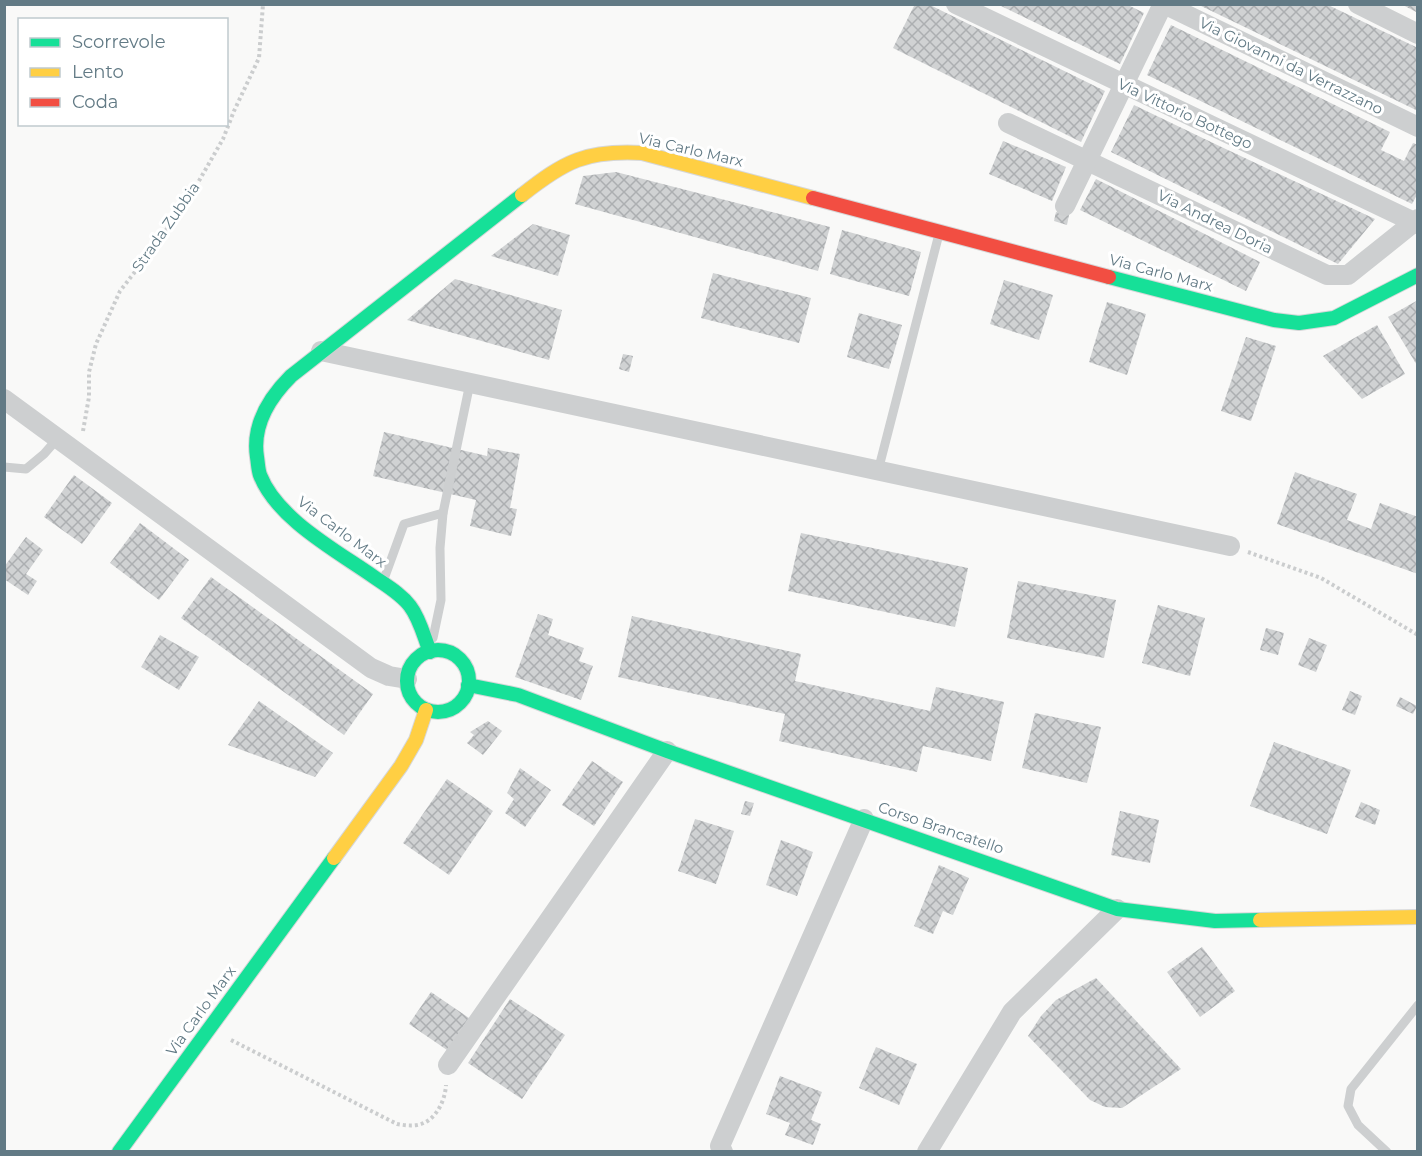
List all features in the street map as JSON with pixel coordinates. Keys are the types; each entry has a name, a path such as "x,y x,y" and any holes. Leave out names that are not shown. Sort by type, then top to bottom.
{"main road":[{"name":"Via Carlo Marx","path":"430,652 419,622 410,606 382,583 307,530 275,501 260,474 256,448 260,420 277,390 321,351 552,171 585,155 611,151 642,153 1274,320 1299,323 1334,318 1418,275"},
{"path":"430,652 447,652 461,661 468,676 466,694 453,708 435,712 426,710 417,705 411,697 407,679 409,669 414,662 430,652"},
{"name":"Corso Brancatello","path":"468,685 518,695 667,751 1118,909 1215,921 1418,917"},
{"name":"Via Carlo Marx","path":"119,1152 400,766 416,740 426,710"}],"street":[{"name":"Via Vittorio Bottego","path":"956,4 1417,222"},
{"path":"1065,206 1164,4"},
{"name":"Via Giovanni da Verrazzano","path":"1164,4 1418,127"},
{"path":"1359,4 1390,12 1418,34"},
{"name":"Via Andrea Doria","path":"1008,123 1327,275 1348,275 1417,222"},
{"path":"321,351 1230,546"},
{"path":"4,399 371,668 389,676 407,679"},
{"path":"448,1065 667,751"},
{"path":"723,1152 720,1146 864,819"},
{"path":"927,1152 1012,1012 1118,909"}],"lane":[{"path":"878,471 940,231"},
{"path":"430,652 441,600 440,548 443,513 470,383"},
{"path":"4,468 26,469 44,454 65,443"},
{"path":"382,583 404,524 443,513"},
{"path":"1387,1152 1358,1125 1348,1106 1351,1089 1418,1005"}],"path":[{"name":"Strada Zubbia","path":"65,443 82,433 89,397 89,372 96,344 120,291 192,193 223,140 234,111 260,58 263,4"},
{"path":"1230,546 1321,578 1418,635"},
{"path":"209,1029 397,1124 418,1125 436,1114 445,1097 448,1065"}],"building":[{"path":"915,4 928,4 1105,91 1081,142 893,48"},
{"path":"997,4 1126,4 1144,13 1120,64"},
{"path":"1197,4 1326,4 1418,48 1418,111"},
{"path":"1401,4 1418,4 1418,13"},
{"path":"1171,25 1390,132 1381,150 1404,161 1413,143 1418,145 1418,193 1412,204 1147,75"},
{"path":"1134,105 1375,219 1338,264 1111,152"},
{"path":"1003,141 1066,167 1052,201 989,174"},
{"path":"616,172 830,227 818,271 575,204 583,176"},
{"path":"1096,179 1260,262 1246,291 1080,210"},
{"path":"1056,212 1069,215 1067,225 1054,221"},
{"path":"533,224 570,235 558,276 491,256"},
{"path":"842,230 921,252 909,296 830,274"},
{"path":"713,273 811,298 799,343 701,318"},
{"path":"455,279 562,310 549,360 407,320"},
{"path":"1004,280 1053,295 1039,340 990,324"},
{"path":"1418,300 1418,367 1388,317"},
{"path":"1107,302 1146,314 1127,375 1089,362"},
{"path":"859,313 902,325 889,369 847,357"},
{"path":"1377,325 1405,374 1362,399 1323,356"},
{"path":"1246,337 1276,346 1251,421 1221,411"},
{"path":"623,354 633,356 629,372 619,369"},
{"path":"384,432 487,456 488,448 520,454 510,508 517,509 511,536 470,526 476,500 373,476"},
{"path":"1295,472 1357,494 1347,520 1371,529 1380,503 1418,517 1418,574 1277,524"},
{"path":"74,475 112,503 82,544 44,517"},
{"path":"140,523 189,560 159,600 110,563"},
{"path":"801,533 968,568 955,627 788,591"},
{"path":"26,537 43,550 26,574 37,581 28,595 4,579 4,567"},
{"path":"211,577 373,694 344,735 181,618"},
{"path":"1018,581 1116,600 1104,658 1007,638"},
{"path":"1158,605 1205,618 1190,676 1142,663"},
{"path":"538,614 553,619 548,635 584,648 579,661 593,666 581,700 515,677"},
{"path":"632,616 801,654 795,681 930,711 936,687 1004,702 991,761 923,746 917,772 779,741 785,714 618,677"},
{"path":"1266,628 1284,633 1278,655 1260,650"},
{"path":"160,635 199,657 179,690 141,667"},
{"path":"1309,638 1327,645 1316,672 1298,665"},
{"path":"1350,691 1362,696 1355,715 1342,710"},
{"path":"1400,697 1417,706 1413,714 1396,706"},
{"path":"259,701 333,753 315,777 228,745"},
{"path":"1035,713 1101,727 1087,783 1022,768"},
{"path":"488,721 502,731 483,755 467,743 474,735 470,732"},
{"path":"1274,742 1351,770 1327,834 1250,806"},
{"path":"592,761 623,782 594,826 562,805"},
{"path":"520,768 551,790 525,827 505,813 514,799 507,793"},
{"path":"447,779 493,811 449,875 403,843"},
{"path":"745,801 754,803 750,816 741,814"},
{"path":"1361,802 1380,810 1375,825 1355,817"},
{"path":"1120,811 1159,820 1150,863 1111,855"},
{"path":"695,819 734,831 716,884 678,871"},
{"path":"781,840 813,852 797,896 766,885"},
{"path":"939,865 969,878 953,915 943,911 933,934 914,926"},
{"path":"1202,947 1235,991 1200,1017 1167,972"},
{"path":"1096,978 1181,1069 1122,1108 1105,1107 1090,1100 1028,1036 1041,1016 1056,1000"},
{"path":"431,992 469,1018 447,1050 409,1024"},
{"path":"510,999 565,1035 522,1099 468,1063"},
{"path":"876,1047 917,1064 899,1105 859,1088"},
{"path":"780,1076 822,1092 811,1120 821,1124 813,1145 785,1135 790,1123 766,1114"}],"traffic: fast":[{"path":"430,652 422,628 410,606 402,598 310,533 294,520 268,491 258,466 257,434 269,403 291,376 522,195"},
{"path":"1109,277 1274,320 1299,323 1334,318 1418,275"},
{"path":"438,650 460,659 469,681 460,703 438,712 416,703 407,681 416,659 438,650"},
{"path":"468,685 518,695 667,751 1117,909 1215,921 1260,920"},
{"path":"119,1152 334,858"}],"traffic: slow":[{"path":"522,195 551,174 577,160 606,154 642,153 813,198"},
{"path":"334,858 401,766 416,740 426,710"},
{"path":"1260,920 1418,917"}],"traffic: jam":[{"path":"813,198 1109,277"}]}
